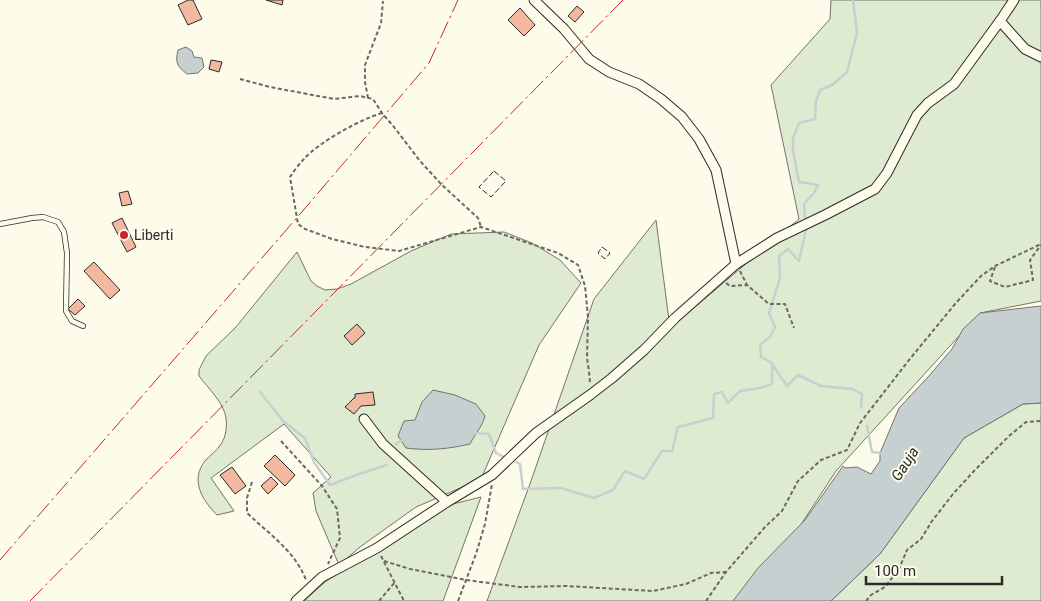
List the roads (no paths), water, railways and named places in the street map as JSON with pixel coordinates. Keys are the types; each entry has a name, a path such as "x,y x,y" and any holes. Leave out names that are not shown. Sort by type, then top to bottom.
{"street":[{"path":"534,0 564,29 589,59 609,72 639,84 660,99 682,117 699,139 716,170 736,264"},
{"path":"296,601 322,577 377,548 492,475 536,433 590,395 638,356 675,318 736,264 777,238 875,189 887,173 916,115 928,103 954,84 1014,0"},
{"path":"1000,21 1025,49 1041,56"},
{"path":"364,419 383,444 447,502"}],"lane":[{"path":"0,224 37,217 58,222 64,232 67,253 66,311 72,321 83,326"}],"water":[{"path":"186,47 192,51 194,57 202,58 204,67 198,73 187,74 178,64 178,50"},
{"name":"Gauja","path":"1041,306 1041,403 1023,404 964,438 880,554 831,601 733,601 758,568 805,520 843,466 845,468 857,467 871,474 880,461 880,453 899,408 952,349 963,329 980,313"},
{"path":"433,390 455,395 476,404 485,416 470,444 438,449 406,448 398,436 404,421 415,420 422,402"}],"waterway":[{"path":"805,219 804,204 814,193 818,185 799,182 793,151 793,138 799,123 815,119 816,102 820,90 832,85 847,72 857,33 853,0"},
{"path":"772,363 761,357 760,345 770,337 775,327 769,313 780,278 779,256 788,249 799,261 806,230"},
{"path":"516,462 520,464 523,489 561,488 594,498 613,490 625,471 644,479 662,451 672,451 678,427 713,418 714,394 722,392 728,403 740,391 772,384 772,364 787,386 798,375 821,386 852,389 862,394 861,408"},
{"path":"260,392 283,421 305,438 314,462 330,485 387,465"},
{"path":"867,426 872,452 881,453"},
{"path":"474,433 489,434 496,453 506,458"},
{"path":"396,445 404,439"}],"place":[{"name":"Liberti","path":"124,235"}]}
